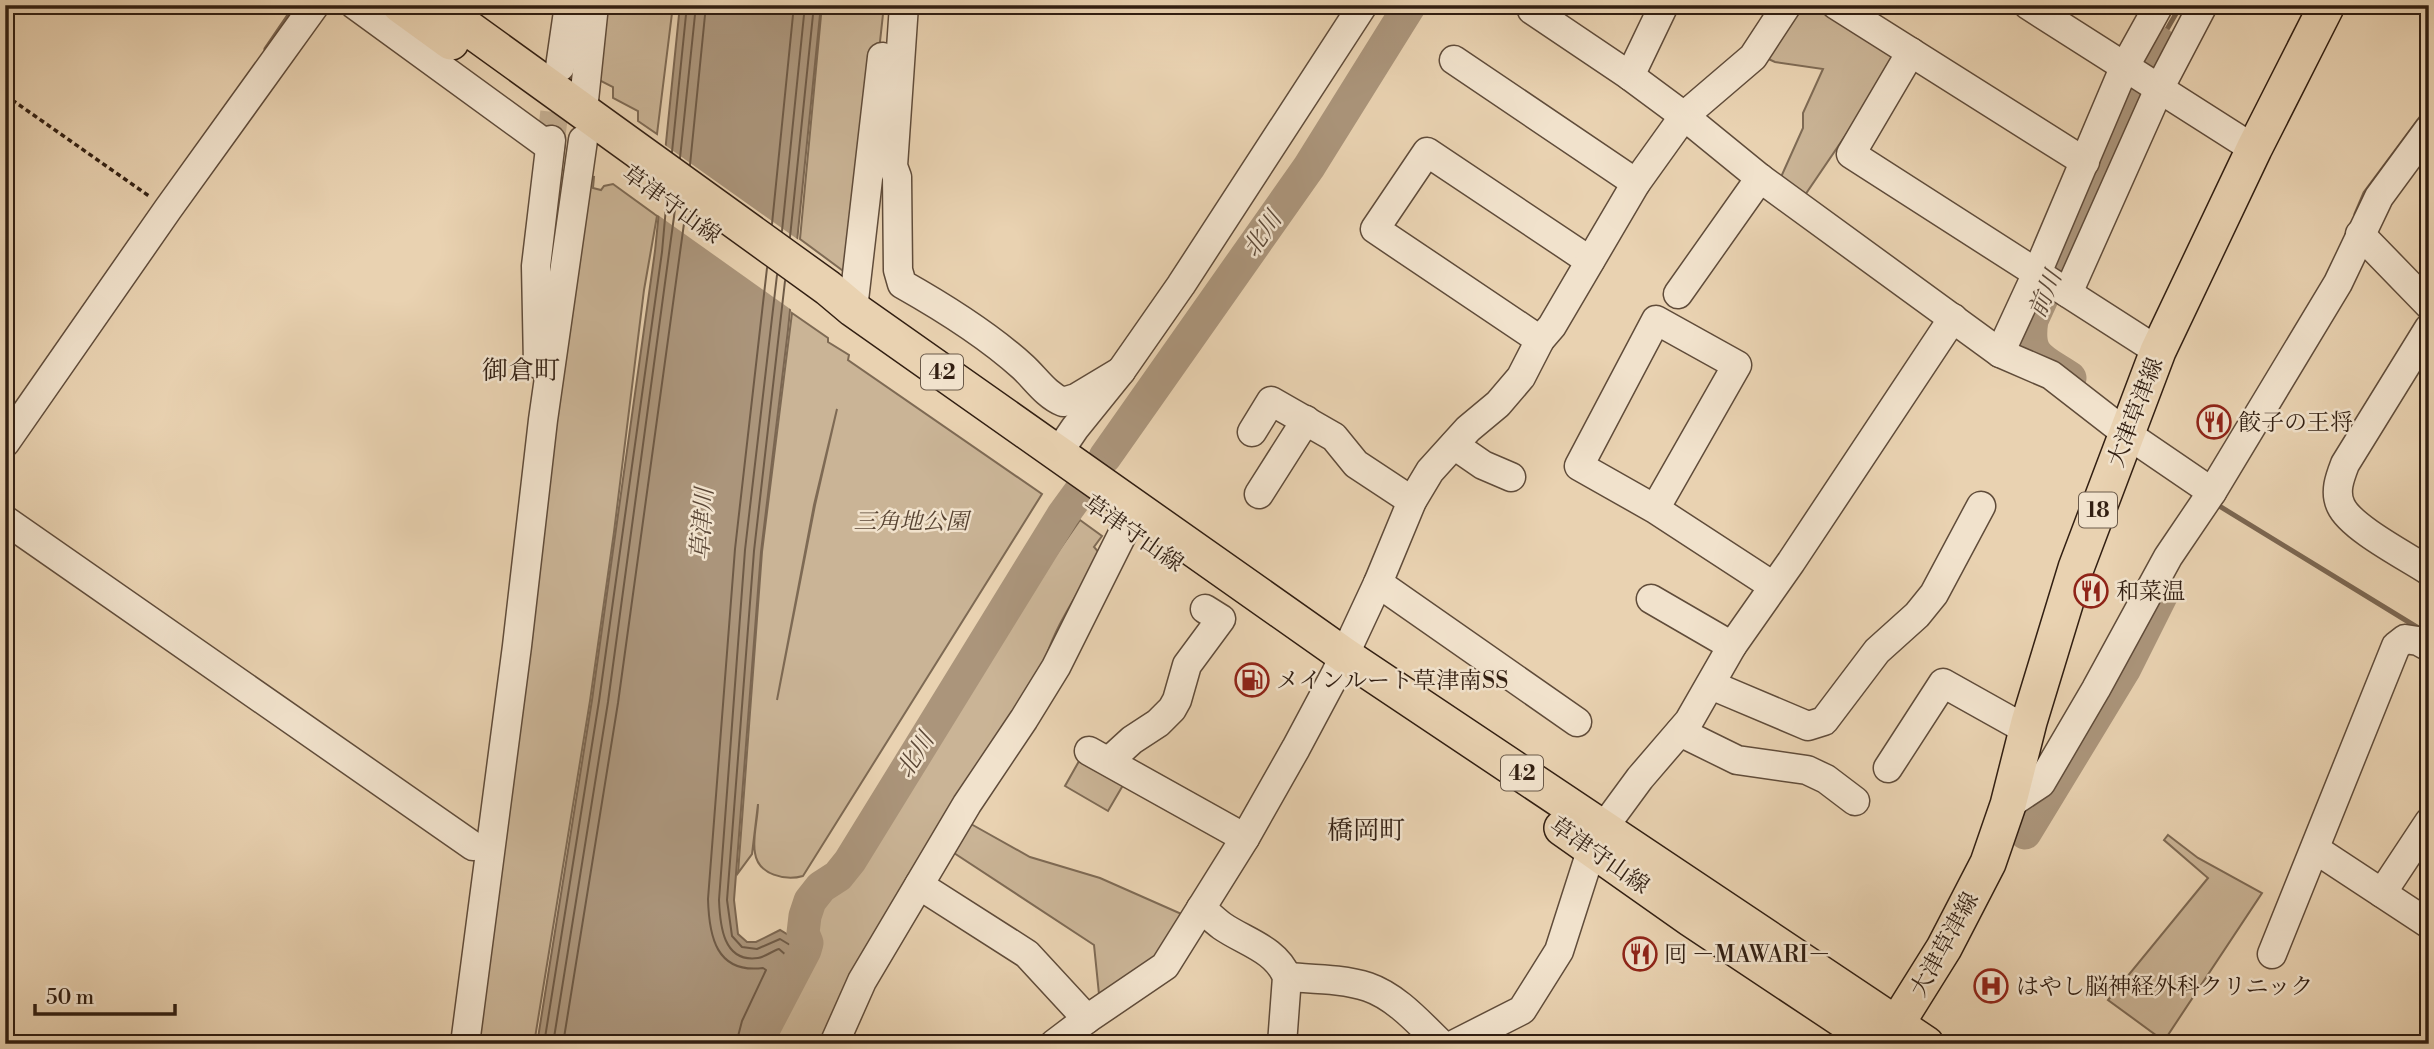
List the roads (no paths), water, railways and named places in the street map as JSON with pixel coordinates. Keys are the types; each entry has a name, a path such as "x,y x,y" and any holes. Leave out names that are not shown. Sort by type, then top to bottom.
{"main road":[{"name":"草津守山線","path":"400,5 580,135 835,303 1138,527 1887,1037"},
{"name":"草津守山線","path":"436,5 580,135"},
{"name":"大津草津線","path":"1887,1037 1944,948 1987,863 2008,805 2027,730 2076,568 2158,351 2254,149 2327,5"},
{"path":"1887,1037 1926,1044"}],"street":[{"path":"5,443 314,5"},
{"path":"227,127 244,136 335,5"},
{"path":"355,5 580,135"},
{"path":"560,67 569,5"},
{"path":"452,1044 473,846 538,386 536,266 580,135 584,5"},
{"path":"465,1044 517,646 594,5"},
{"path":"888,5 886,103 892,166 897,177 898,271 902,284 1023,367 1055,399 1063,402 1076,398 1121,371"},
{"path":"835,303 886,103 904,5"},
{"path":"1054,463 1181,285 1363,5"},
{"path":"1536,5 1532,10 1630,76 1760,178 2000,352 2051,375 2127,434 2212,492"},
{"path":"1630,76 1664,5"},
{"path":"1055,1044 1165,966 1245,838 1340,664 1412,501 1430,471 1468,429 1498,404 1521,377 1540,340 1552,326 1636,183 1684,116 1753,57 1787,5"},
{"path":"1836,5 2084,162"},
{"path":"2028,5 2254,149"},
{"path":"2052,283 2084,162 2124,68 2159,5"},
{"path":"2000,352 2052,283 2203,5"},
{"path":"1911,52 1851,154 2158,351"},
{"path":"1454,60 1636,183"},
{"path":"2008,805 2041,783 2168,558 2212,492 2337,283 2379,197 2429,129"},
{"path":"1540,340 1375,229 1427,152 1590,261"},
{"path":"1678,294 1760,178"},
{"path":"2360,234 2429,305"},
{"path":"1455,1044 1522,1010 1559,951 1598,838 1640,778 1680,732 1711,685 1732,646 1953,318"},
{"path":"1655,509 1737,365 1657,320 1578,467 1655,509 1773,586"},
{"path":"2427,566 2372,536 2347,514 2338,495 2339,480 2345,464 2429,328"},
{"path":"1252,432 1271,401 1334,437 1356,464 1412,501"},
{"path":"1259,494 1306,420"},
{"path":"1454,445 1483,465 1511,477"},
{"path":"1711,685 1808,726 1824,721 1877,651 1917,615 1934,594 1981,506"},
{"path":"5,520 473,846"},
{"path":"834,1044 862,981 967,804 1056,667 1138,527"},
{"path":"1378,583 1577,722"},
{"path":"1651,599 1732,646"},
{"path":"1205,609 1221,619 1187,665 1172,709 1158,723 1132,740 1099,756 1245,838"},
{"path":"2272,954 2396,646 2405,639 2418,641 2429,647"},
{"path":"1888,768 1944,682 2027,730"},
{"path":"1680,732 1737,760 1807,769 1856,801"},
{"path":"2382,893 2429,822"},
{"path":"2315,849 2429,924"},
{"path":"919,885 1018,947 1087,1019"},
{"path":"1201,908 1223,927 1253,942 1283,967 1287,977 1282,1044"},
{"path":"1287,977 1369,987 1411,1014 1441,1044"}],"water":[{"name":"草津川","path":"680,5 821,5 788,330 761,552 734,900 738,934 747,942 756,942 780,930 795,939 808,952 761,1044 537,1044 592,700 655,251"}],"waterway":[{"path":"266,49 296,5"},
{"name":"北川","path":"1105,457 1309,167 1410,5"},
{"path":"2159,43 2181,5"},
{"name":"前川","path":"2070,378 2044,361 2034,350 2031,342 2032,320 2159,43"},
{"path":"2356,214 2365,193 2429,107"},
{"name":"北川","path":"756,1044 805,950 807,943 803,933 810,901 821,887 838,876 850,861 1063,515 1095,471"},
{"path":"2216,504 2420,629"},
{"name":"前川","path":"2025,833 2124,670 2162,594"}],"tunnel":[{"path":"551,140 559,73"}],"place":[{"name":"餃子の王将","path":"2214,422"},
{"name":"和菜温","path":"2091,591"},
{"name":"メインルート草津南SS","path":"1252,680"},
{"name":"囘 －MAWARI－","path":"1640,954"},
{"name":"はやし脳神経外科クリニック","path":"1991,986"}],"district":[{"name":"御倉町","path":"521,370"},
{"name":"橋岡町","path":"1366,830"}],"park label":[{"name":"三角地公園","path":"911,521"}]}
